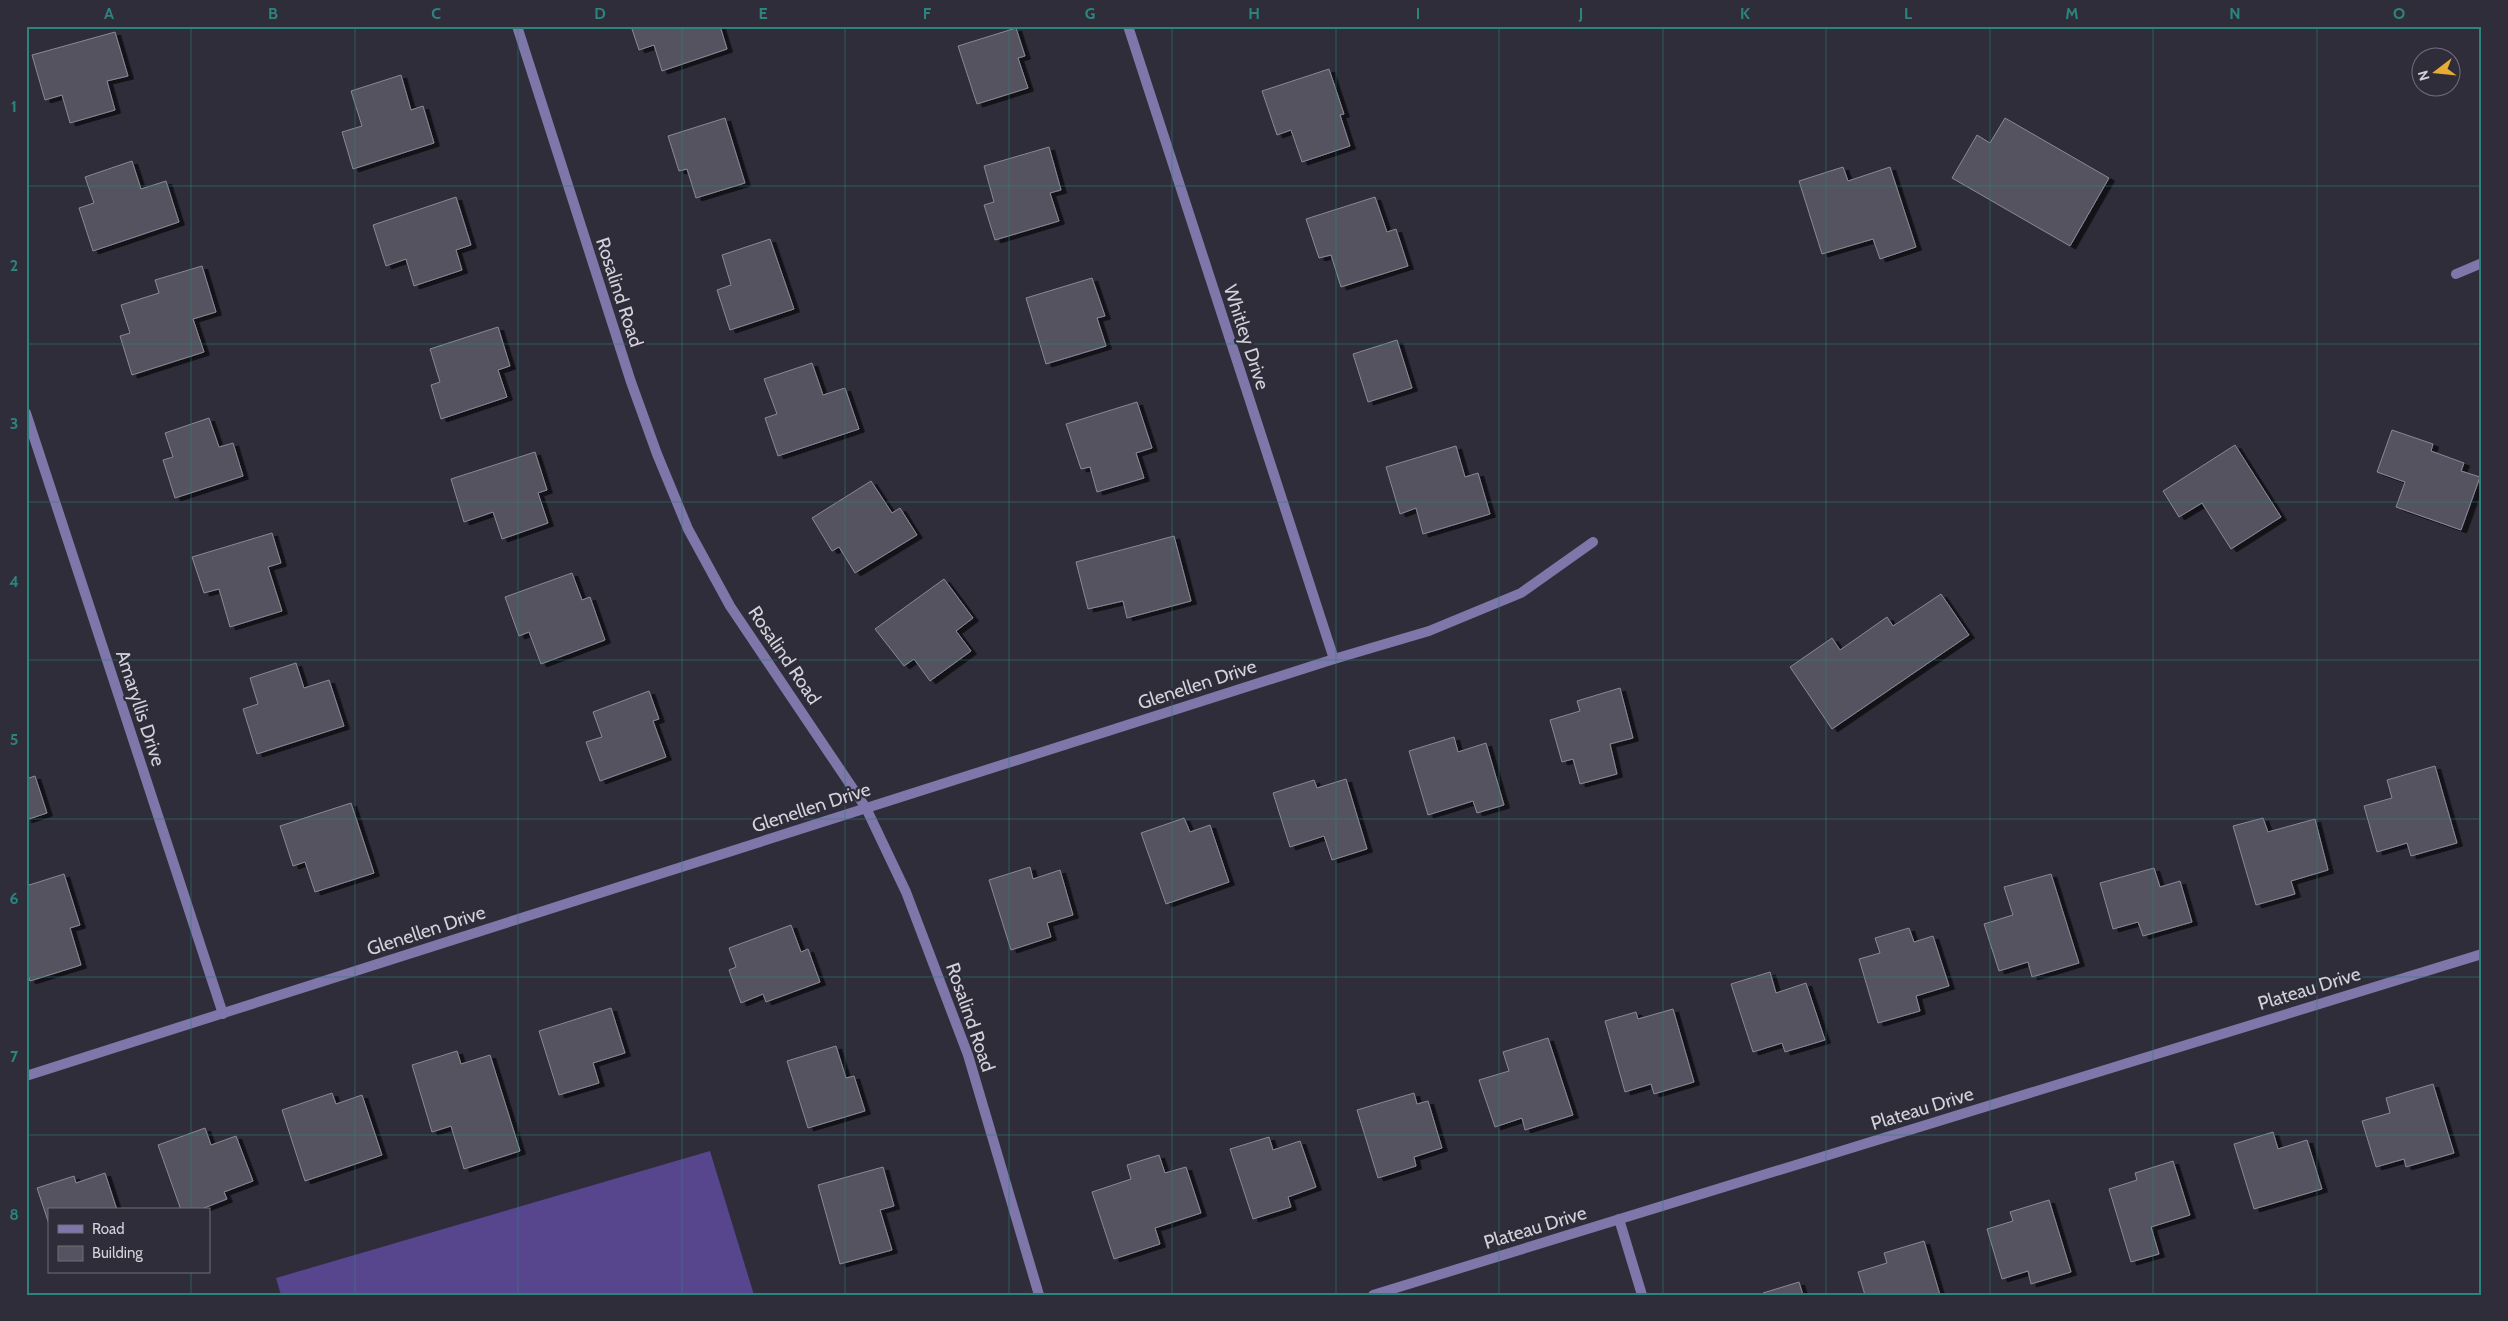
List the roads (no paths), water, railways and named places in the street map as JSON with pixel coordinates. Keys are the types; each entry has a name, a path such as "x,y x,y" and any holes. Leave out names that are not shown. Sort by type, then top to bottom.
{"street":[{"name":"Rosalind Road","path":"517,26 631,382 657,454 688,529 740,621 866,808 906,892 968,1055 1039,1295"},
{"name":"Whitley Drive","path":"1128,26 1334,659"},
{"path":"2456,274 2482,263"},
{"name":"Amaryllis Drive","path":"26,413 222,1014"},
{"name":"Glenellen Drive","path":"26,1076 1334,659 1428,631 1521,594 1593,542"},
{"name":"Plateau Drive","path":"1372,1295 2482,954"},
{"path":"1619,1219 1642,1295"}]}
